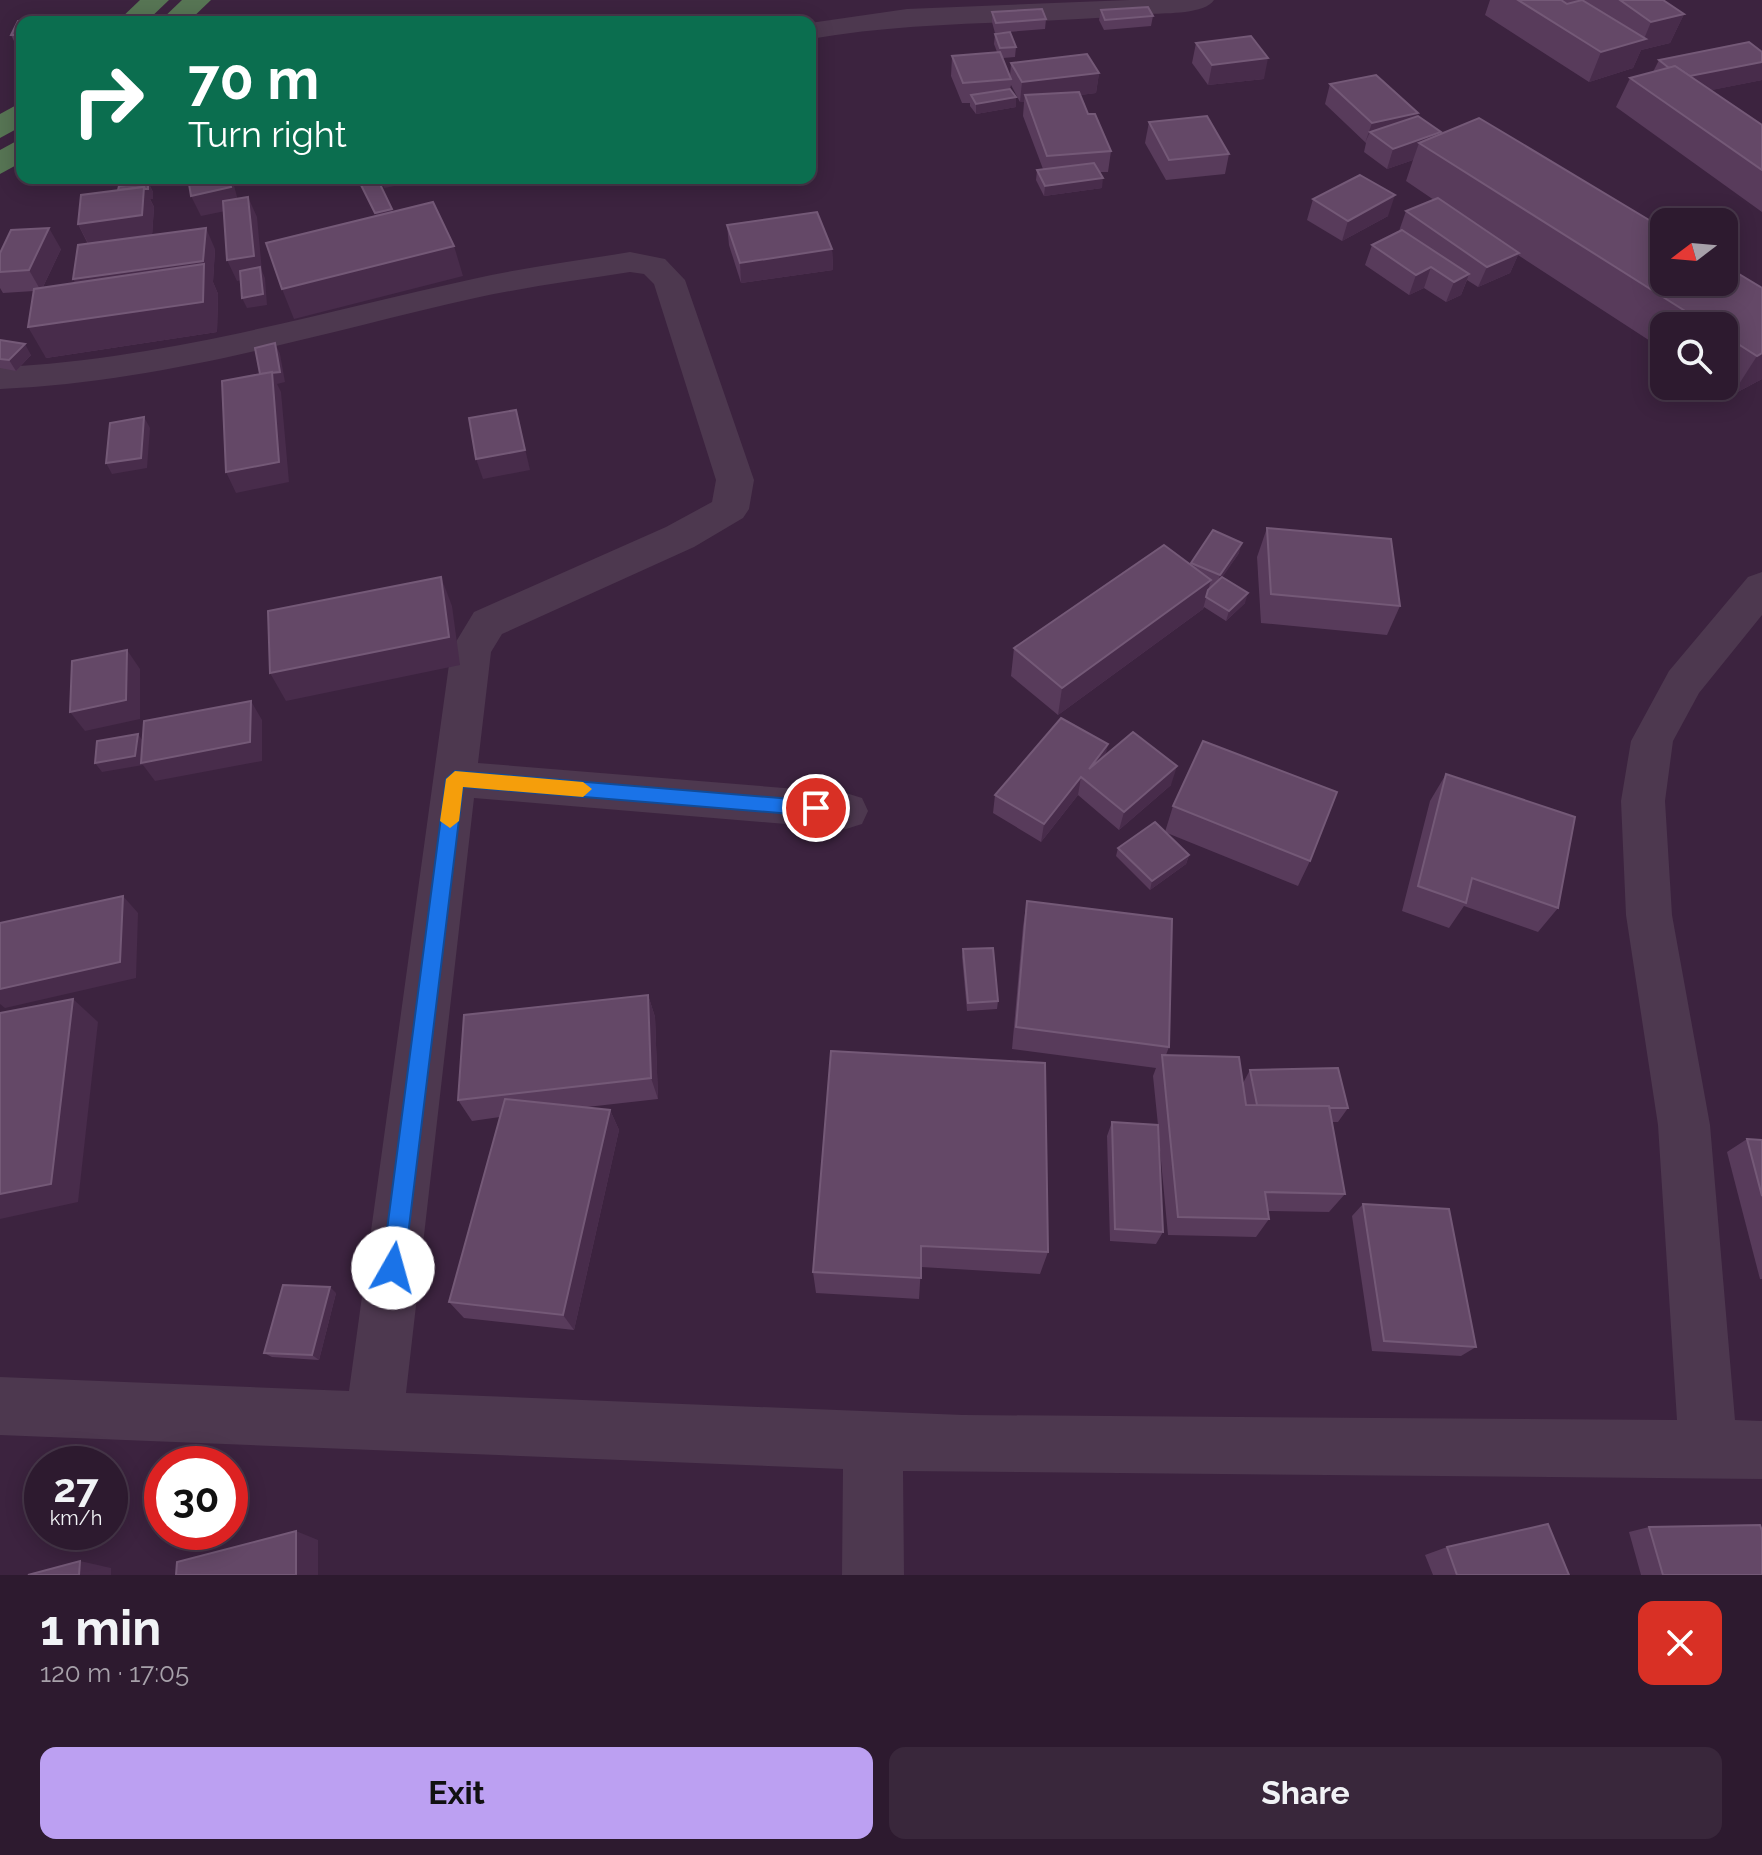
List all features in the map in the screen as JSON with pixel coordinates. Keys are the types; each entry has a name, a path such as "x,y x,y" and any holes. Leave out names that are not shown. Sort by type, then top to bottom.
{"highway":[{"path":"137,16 156,0"},
{"path":"179,16 198,0"},
{"path":"0,129 16,116"},
{"path":"0,165 16,152"}],"street":[{"path":"816,30 878,20 1142,10 1201,0"},
{"path":"0,378 56,377 215,354 459,292 630,262 654,266 669,280 735,480 730,509 680,537 488,623 471,650 374,1420"},
{"path":"0,1406 873,1441 1735,1450 1649,915 1643,801 1652,741 1684,682 1762,587"},
{"path":"455,779 846,811"},
{"path":"873,1441 873,1575"}],"building":[{"path":"1518,0 1561,0 1567,4 1582,0 1646,39 1601,52"},
{"path":"1620,0 1663,0 1684,14 1651,22"},
{"path":"1148,7 1153,16 1105,20 1101,10"},
{"path":"1042,9 1046,19 996,23 992,12"},
{"path":"1010,32 1016,47 1000,48 995,34"},
{"path":"1251,36 1268,58 1212,65 1196,43"},
{"path":"1749,42 1762,52 1762,62 1690,76 1675,66 1669,68 1659,60"},
{"path":"1000,52 1011,79 963,83 952,56"},
{"path":"1087,54 1099,73 1022,82 1011,63"},
{"path":"1675,66 1762,125 1762,170 1630,78"},
{"path":"1376,75 1418,113 1372,123 1330,84"},
{"path":"1010,89 1016,97 976,104 971,95"},
{"path":"1079,92 1088,114 1095,114 1111,151 1047,156 1025,95"},
{"path":"1207,116 1229,154 1169,160 1149,122"},
{"path":"1418,116 1441,132 1393,149 1370,132"},
{"path":"1479,118 1650,221 1650,289 1419,143"},
{"path":"1094,163 1103,178 1045,186 1037,170"},
{"path":"1360,175 1395,195 1348,221 1313,199"},
{"path":"148,184 148,189 118,190 119,186"},
{"path":"189,184 230,184 231,187 191,196"},
{"path":"380,184 392,209 375,213 361,185"},
{"path":"144,187 142,215 78,224 81,195"},
{"path":"248,197 254,256 227,260 223,201"},
{"path":"1438,198 1519,253 1487,267 1406,211"},
{"path":"433,202 454,246 282,289 266,243"},
{"path":"817,212 832,249 740,263 727,225"},
{"path":"49,228 29,270 0,272 0,253 11,230"},
{"path":"206,228 203,261 73,279 78,245"},
{"path":"1402,230 1469,274 1454,282 1431,267 1416,275 1372,245"},
{"path":"204,264 203,302 28,327 34,289"},
{"path":"260,267 263,294 242,298 240,271"},
{"path":"1738,273 1762,288 1762,353 1757,356 1738,344 1738,312 1687,312 1661,296 1738,296"},
{"path":"0,340 25,344 9,360 0,359"},
{"path":"275,343 280,372 260,374 255,348"},
{"path":"272,372 279,462 226,472 222,381"},
{"path":"516,410 525,450 476,459 469,418"},
{"path":"144,417 141,458 106,463 110,423"},
{"path":"1267,528 1391,539 1400,606 1271,594"},
{"path":"1213,530 1242,543 1220,575 1191,563"},
{"path":"1164,545 1211,580 1062,688 1014,648"},
{"path":"441,577 449,637 270,673 268,611"},
{"path":"1222,577 1248,593 1229,611 1206,597 1208,590"},
{"path":"127,650 126,700 70,712 72,661"},
{"path":"251,701 250,742 141,763 144,721"},
{"path":"1061,718 1108,744 1089,769 1133,732 1177,766 1124,812 1081,777 1044,824 995,795"},
{"path":"138,734 135,756 95,763 97,741"},
{"path":"1203,741 1337,792 1310,861 1173,806"},
{"path":"1446,774 1575,817 1558,908 1472,878 1466,903 1418,886"},
{"path":"1155,822 1189,855 1152,881 1118,848"},
{"path":"123,896 120,962 0,989 0,923"},
{"path":"1027,901 1172,919 1169,1047 1016,1027"},
{"path":"993,948 998,1001 968,1003 963,949"},
{"path":"648,995 651,1078 458,1100 464,1015"},
{"path":"73,999 51,1184 0,1194 0,1013"},
{"path":"831,1051 1045,1063 1048,1252 921,1246 921,1278 813,1272"},
{"path":"1162,1055 1239,1057 1246,1105 1329,1106 1345,1194 1265,1192 1269,1219 1178,1217"},
{"path":"1338,1068 1348,1108 1257,1105 1250,1070"},
{"path":"505,1099 610,1110 563,1315 449,1302"},
{"path":"1112,1122 1158,1125 1163,1232 1115,1229"},
{"path":"1747,1139 1762,1140 1762,1196"},
{"path":"1363,1204 1449,1209 1476,1347 1384,1341"},
{"path":"283,1285 330,1287 312,1355 264,1353"},
{"path":"1548,1524 1569,1575 1457,1575 1447,1547"},
{"path":"1760,1525 1762,1575 1663,1575 1649,1527"},
{"path":"296,1531 296,1575 176,1575 177,1562 223,1550 248,1550 248,1544"},
{"path":"80,1561 79,1575 28,1575"}],"slow traffic":[{"path":"450,821 455,779 583,789"}],"route":[{"path":"393,1268 455,779 816,808"}]}
